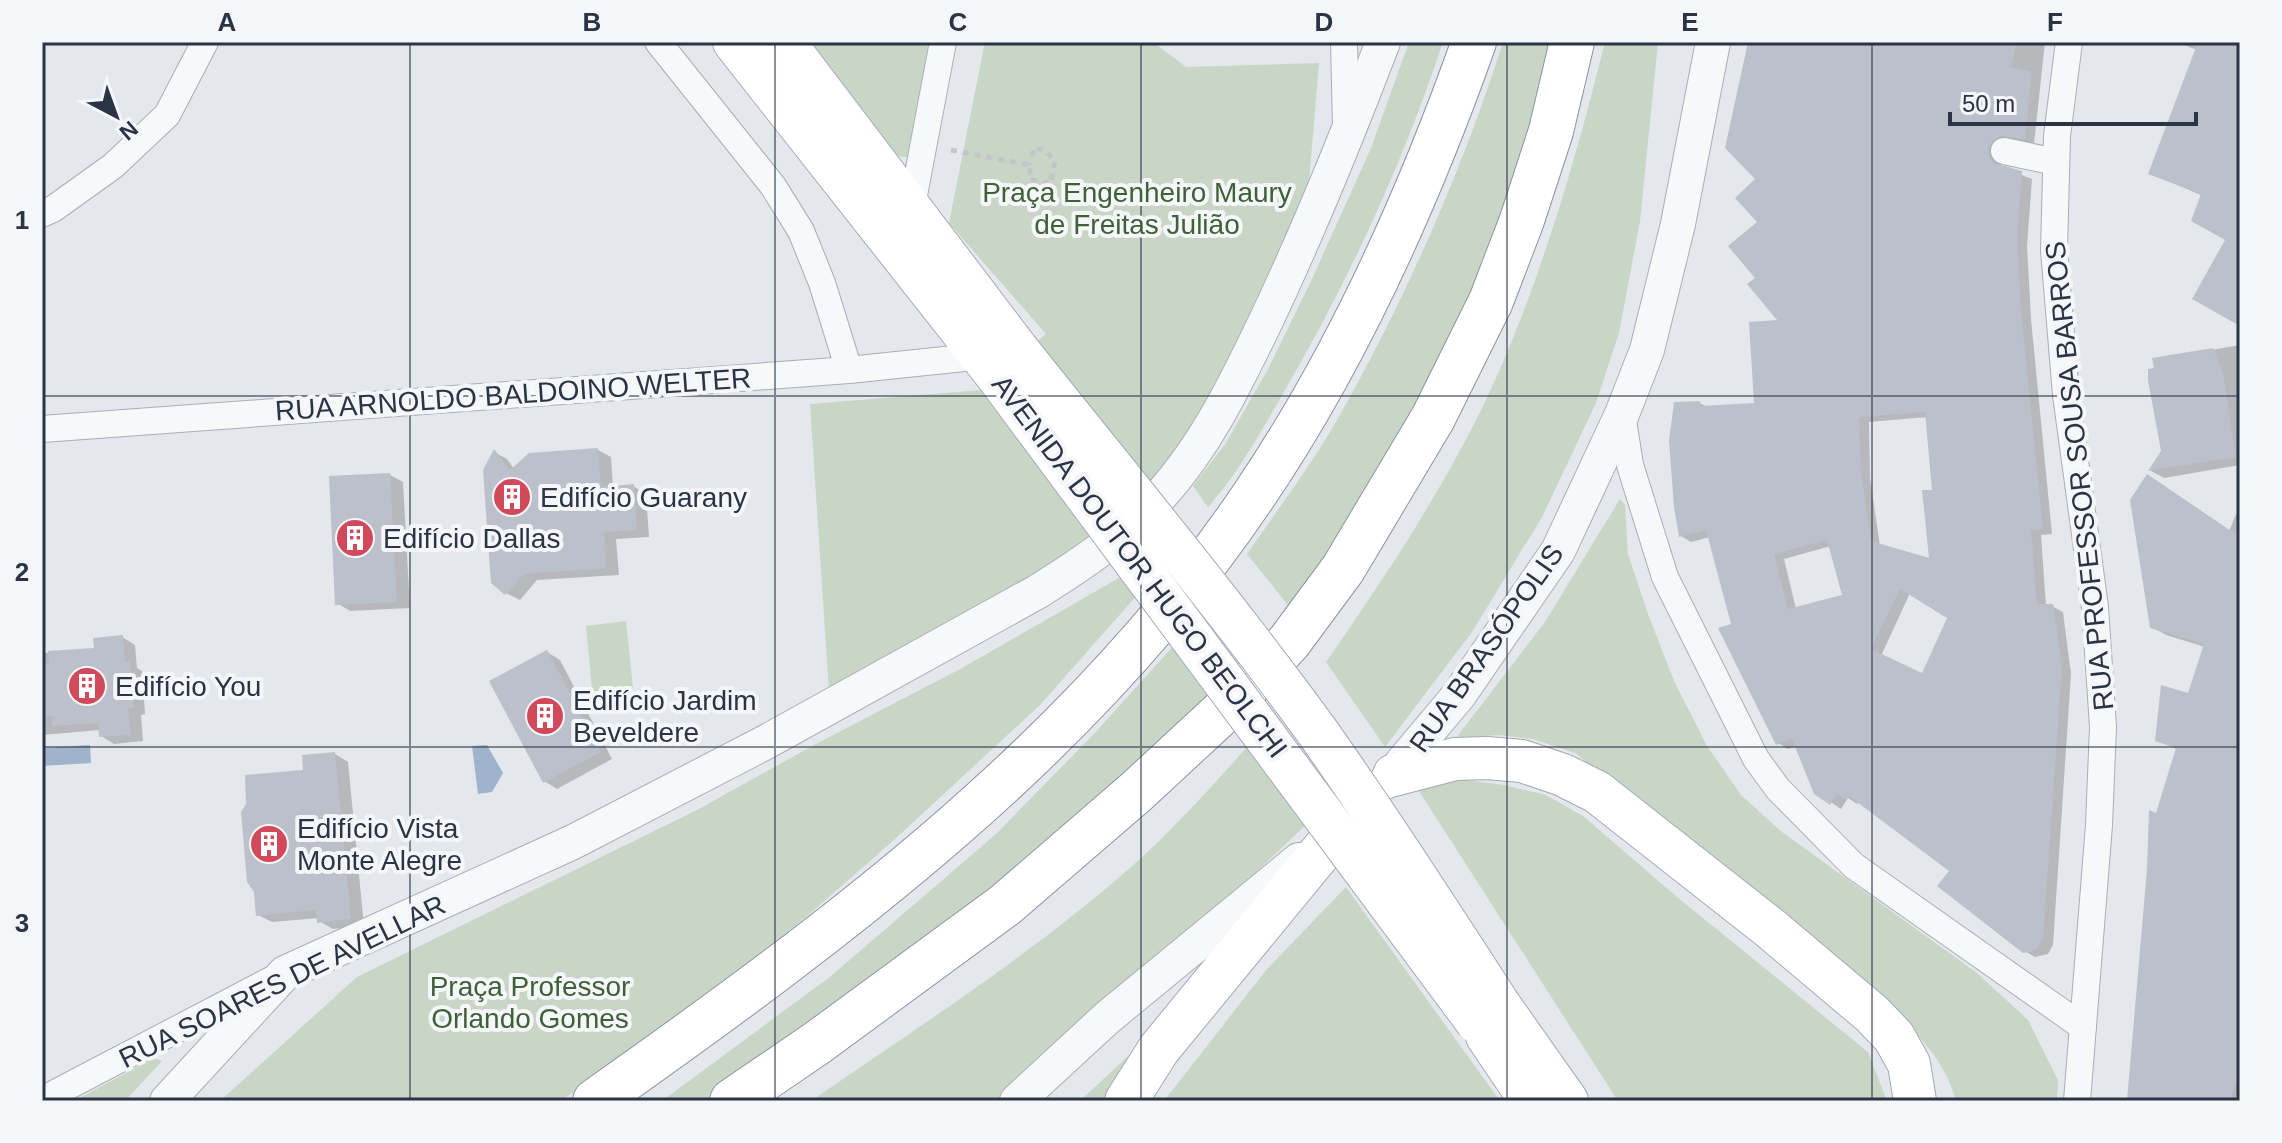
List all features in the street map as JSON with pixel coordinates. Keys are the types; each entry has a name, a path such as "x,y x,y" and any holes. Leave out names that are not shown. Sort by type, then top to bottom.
{"highway":[{"path":"595,1101 849,915 951,828 1084,702 1168,609 1252,498 1316,394 1367,298 1449,114 1474,42"},
{"path":"732,1101 817,1043 1005,905 1136,792 1230,705 1289,642 1343,569 1433,418 1491,301 1551,131 1572,42"}],"main road":[{"name":"AVENIDA DOUTOR HUGO BEOLCHI","path":"734,42 999,360 1489,1014 1567,1101"},
{"name":"AVENIDA DOUTOR HUGO BEOLCHI","path":"784,42 911,211 999,360"},
{"path":"1394,775 1455,759 1487,758 1522,761 1563,775 1597,792 1770,928 1872,1014 1894,1037 1909,1064 1915,1101"},
{"path":"1126,1101 1168,1038 1348,819"},
{"name":"AVENIDA DOUTOR HUGO BEOLCHI","path":"1489,1014 1531,1101"}],"street":[{"path":"42,214 113,166 167,115 205,42"},
{"path":"658,42 773,186 801,231 822,283 849,370"},
{"path":"911,211 943,42"},
{"path":"1344,42 1346,139"},
{"name":"RUA SOARES DE AVELLAR","path":"42,1100 285,973 573,842 766,742 1037,592 1112,541 1163,493 1196,451 1236,382 1289,273 1383,42"},
{"name":"RUA BRASÓPOLIS","path":"1017,1101 1107,1018 1348,819 1394,775 1459,695 1558,551 1622,414 1647,350 1675,238 1713,42"},
{"name":"RUA PROFESSOR SOUSA BARROS","path":"2069,42 2057,136 2054,250 2066,395 2095,607 2103,727 2099,825 2077,1101"},
{"path":"2004,151 2056,162"},
{"name":"RUA ARNOLDO BALDOINO WELTER","path":"42,429 999,360"},
{"path":"1622,414 1630,465 1665,577 1756,759 1778,789 1854,866 2083,1027"},
{"path":"167,1101 285,973"}],"path":[{"path":"922,145 1030,165"},
{"path":"1034,148 1045,150 1055,161 1051,183 1030,180 1030,165 1034,148"}],"green space":[{"path":"806,42 939,42 918,147 907,157 895,156"},
{"name":"Praça Engenheiro Maury de Freitas Julião","path":"985,42 1153,42 1186,67 1319,63 1308,193 1232,362 1175,459 1110,528 1045,575 829,691 810,404 982,390 1046,334 949,223"},
{"path":"1409,42 1443,42 1373,220 1309,348 1250,450 1208,507 1193,486 1226,443 1268,369 1312,279 1371,148"},
{"path":"1503,42 1555,42 1526,151 1464,316 1354,519 1291,609 1247,554 1323,443 1406,288 1469,140"},
{"path":"1605,42 1658,42 1640,221 1619,333 1596,403 1542,517 1472,632 1385,747 1326,662 1426,510 1491,390 1551,235"},
{"path":"1620,499 1625,505 1628,554 1674,681 1707,746 1741,795 1782,832 1977,973 2028,1020 2058,1080 2057,1101 1956,1101 1941,1065 1899,1015 1575,753 1533,739 1499,735 1456,738 1545,622"},
{"name":"Praça Professor Orlando Gomes","path":"1124,575 1139,593 1040,705 806,917 712,993 561,1101 220,1101 357,977 697,810 962,668"},
{"path":"626,621 635,707 594,710 586,626"},
{"path":"1178,641 1226,698 1121,798 715,1101 662,1101 831,976 996,834 1092,736"},
{"path":"1254,739 1311,820 1168,956 1003,1101 811,1101 975,988 1093,899 1163,837"},
{"path":"1459,779 1546,795 1583,816 1677,897 1868,1052 1887,1101 1618,1101 1417,788"},
{"path":"1346,887 1500,1101 1164,1101 1267,969"},
{"path":"1176,1011 1114,1101 1080,1101"},
{"path":"154,1058 162,1061 125,1101 74,1101"}],"water":[{"path":"90,745 91,763 42,766 42,748"},
{"path":"487,745 503,773 492,792 478,794 472,746"}],"building":[{"path":"1748,42 2017,42 2011,67 2032,72 2025,139 2000,136 1988,148 1989,157 1994,163 2022,171 2017,239 2021,312 2043,529 2031,530 2037,604 2053,604 2062,667 2043,938 2037,949 2031,952 2023,953 1937,886 1949,871 1849,796 1846,800 1837,794 1830,805 1814,794 1792,739 1776,745 1718,628 1731,624 1706,530 1679,537 1669,441 1674,402 1700,401 1700,406 1754,403 1749,322 1777,320 1747,284 1755,278 1728,246 1757,222 1735,198 1755,179 1725,148","holes":["1925,412 1932,490 1922,490 1929,558 1871,541 1861,471 1859,417","1827,540 1842,595 1788,609 1774,554","1900,589 1947,618 1922,673 1871,649"]},
{"path":"2198,42 2240,42 2240,326 2192,299 2225,240 2191,221 2201,194 2148,174"},
{"path":"2213,348 2223,373 2236,457 2148,471 2161,451 2148,380 2148,369 2154,368 2152,358"},
{"path":"598,448 601,487 634,484 637,530 604,532 606,568 524,574 505,595 491,583 483,470 494,449 510,470 529,453"},
{"name":"Edifício Dallas","path":"390,473 397,602 335,605 329,476"},
{"path":"2147,474 2240,537 2240,1069 2230,1101 2127,1101 2147,869 2149,810 2156,813 2176,748 2155,741 2161,685 2188,693 2204,644 2150,628 2130,500"},
{"name":"Edifício You","path":"123,635 125,662 130,661 133,708 128,708 131,735 99,737 98,723 52,726 52,716 42,716 42,664 49,663 48,651 94,648 93,638"},
{"name":"Edifício Jardim Beveldere","path":"547,650 601,752 543,783 489,681"},
{"path":"335,752 351,919 317,923 316,910 256,916 254,892 247,882 241,812 246,804 245,775 303,770 302,755"}],"railway":[{"path":"1019,337 1233,601 1347,751 1509,1001"},
{"path":"1006,347 1219,612 1332,760 1495,1010"}],"place":[{"name":"Edifício Guarany","path":"512,497"},
{"name":"Edifício Dallas","path":"355,538"},
{"name":"Edifício You","path":"87,686"},
{"name":"Edifício Jardim Beveldere","path":"545,716"},
{"name":"Edifício Vista Monte Alegre","path":"269,844"}]}
